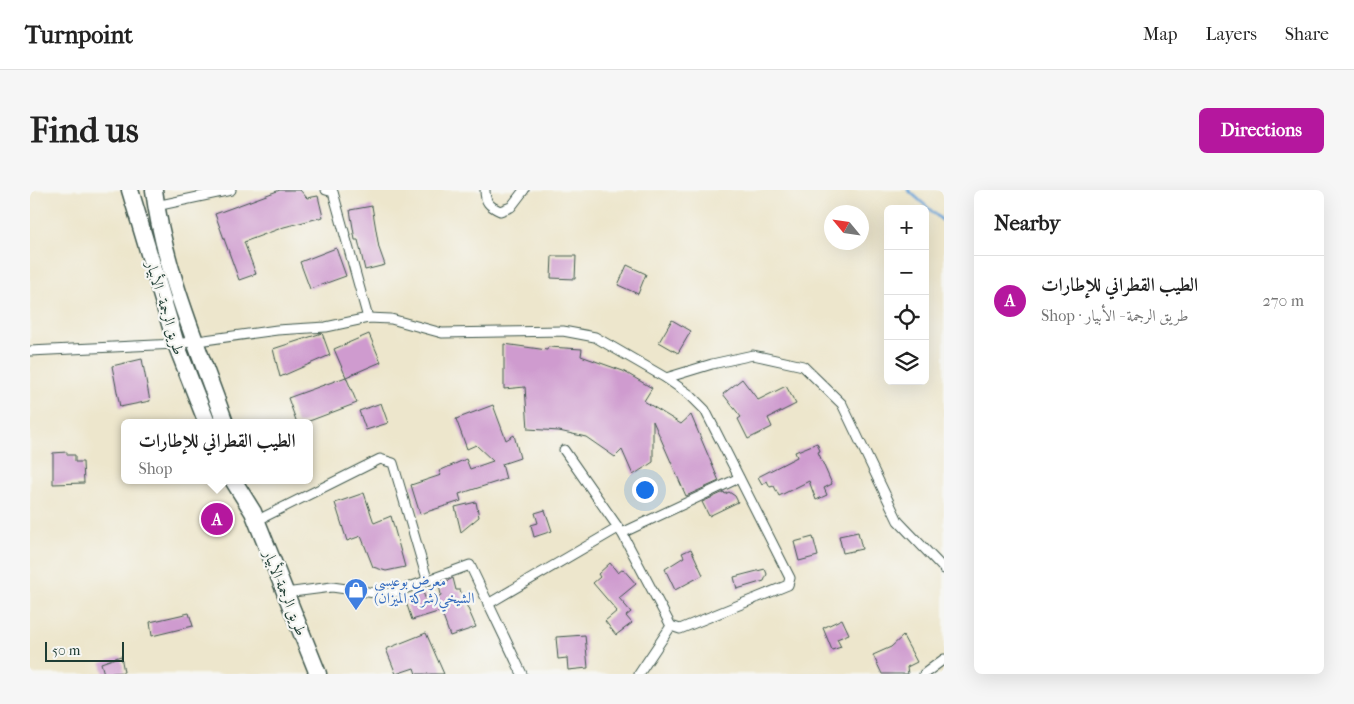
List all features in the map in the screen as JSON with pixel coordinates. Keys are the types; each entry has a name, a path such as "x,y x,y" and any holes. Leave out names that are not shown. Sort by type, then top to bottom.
{"highway":[{"name":"طريق الرجمة - الأبيار","path":"130,190 176,344 205,419"},
{"name":"طريق الرجمة - الأبيار","path":"155,198 178,292 223,419"},
{"path":"235,484 254,517"},
{"path":"247,484 254,517"},
{"name":"طريق الرجمة-الأبيار","path":"254,517 318,674"}],"street":[{"path":"155,198 231,190"},
{"path":"485,190 485,198 490,206 500,211 511,207 524,190"},
{"path":"332,191 368,318"},
{"path":"30,351 176,344 277,330 326,327 368,318 391,319 442,333 563,331 595,337 666,378 690,395 706,410 738,478 790,578 788,585 680,629 671,626 620,531 564,450"},
{"path":"666,378 712,364 752,355 803,366 842,404 898,521 944,569"},
{"path":"254,517 380,459 393,463 427,580"},
{"path":"488,604 620,531 738,478"},
{"path":"285,593 332,586 382,594 470,565 522,674"},
{"path":"639,674 671,626"},
{"path":"924,674 944,659"}],"building":[{"path":"280,190 300,190 307,198 318,196 323,217 284,227 244,242 256,274 239,280 215,214"},
{"path":"372,206 379,248 385,265 365,270 358,240 355,240 350,210"},
{"path":"336,248 346,276 310,289 300,262"},
{"path":"552,256 576,256 575,279 551,278"},
{"path":"627,265 646,274 638,294 618,285"},
{"path":"672,320 691,331 678,353 659,342"},
{"path":"322,333 330,355 280,377 273,349"},
{"path":"369,334 381,362 346,377 334,349"},
{"path":"504,344 547,350 548,347 582,349 581,356 623,371 652,388 644,401 681,424 691,415 719,481 686,496 653,421 653,462 633,475 622,450 615,457 586,437 559,431 528,429 525,387 504,389"},
{"path":"142,359 150,401 120,407 112,366"},
{"path":"346,377 357,403 313,420 296,419 288,398"},
{"path":"742,379 758,400 786,386 796,404 768,418 772,427 748,439 738,419 741,417 723,394"},
{"path":"381,403 388,423 366,430 359,411"},
{"path":"493,405 506,440 514,435 520,458 502,464 506,479 459,494 461,501 420,514 411,485 441,475 439,471 466,459 470,469 493,461 476,445 467,449 456,419"},
{"path":"817,443 820,451 818,452 832,484 824,488 827,495 816,500 809,481 779,496 774,486 770,487 767,481 762,484 758,477 797,457 795,452"},
{"path":"67,452 67,455 75,455 75,462 83,462 84,483 53,484 53,453"},
{"path":"724,492 725,494 729,492 735,496 738,502 709,516 702,502"},
{"path":"364,493 374,523 391,516 405,567 386,571 373,567 361,536 347,541 335,503"},
{"path":"476,502 479,517 461,532 455,507"},
{"path":"545,510 552,531 534,537 531,525 538,523 535,513"},
{"path":"858,532 862,549 843,553 839,536"},
{"path":"813,537 818,556 799,561 794,542"},
{"path":"691,549 703,575 675,590 665,569 684,557 682,553"},
{"path":"610,563 618,573 623,569 636,584 619,598 631,612 626,616 632,623 616,635 605,621 617,611 593,583 600,577 598,574"},
{"path":"765,569 767,574 764,581 737,589 734,577"},
{"path":"453,578 456,590 460,590 476,627 450,636 441,611 412,620 405,599 423,592 427,603 441,595 439,585"},
{"path":"189,613 193,626 152,636 150,622"},
{"path":"842,619 849,634 837,639 841,647 832,650 823,628"},
{"path":"426,633 444,674 416,674 414,668 396,674 386,649"},
{"path":"585,635 588,668 568,670 567,658 558,659 556,637"},
{"path":"903,636 917,662 907,667 908,674 882,674 873,655 891,647"},
{"path":"121,656 124,672 104,674 101,663"}],"waterway":[{"path":"908,190 944,222"}],"place":[{"name":"الطيب القطراني للإطارات","path":"217,519"},
{"name":"معرض بوعيسى الشيخي(شركة الميزان)","path":"356,611"}]}
